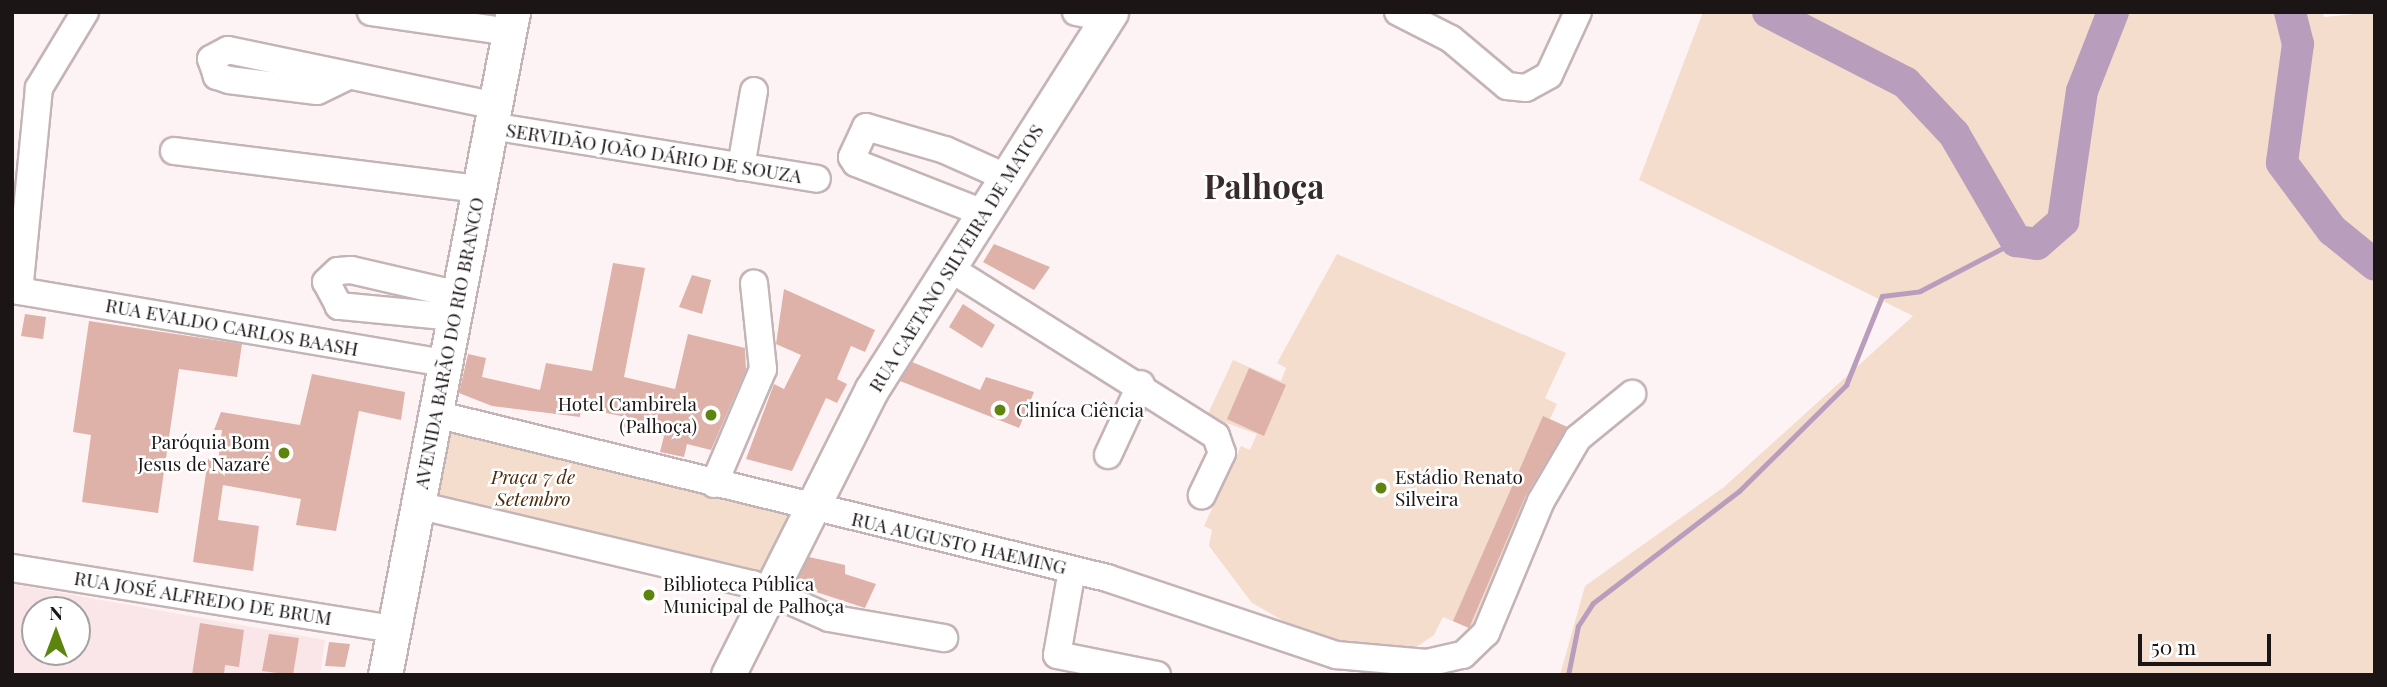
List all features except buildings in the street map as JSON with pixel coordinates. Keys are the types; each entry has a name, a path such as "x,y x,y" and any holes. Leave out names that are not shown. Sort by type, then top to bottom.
{"main road":[{"name":"RUA CAETANO SILVEIRA DE MATOS","path":"728,675 768,591 872,390 1008,178 1099,14"},
{"name":"AVENIDA BARÃO DO RIO BRANCO","path":"385,675 511,22"}],"street":[{"name":"RUA EVALDO CARLOS BAASH","path":"85,12 39,88 19,291 446,363"},
{"path":"371,12 511,22"},
{"path":"1398,12 1435,29 1507,86 1525,88 1549,75 1578,12"},
{"name":"SERVIDÃO JOÃO DÁRIO DE SOUZA","path":"346,77 493,116 741,167 817,179"},
{"path":"741,167 754,91"},
{"path":"986,214 856,163 852,157 866,127 945,149 1008,178"},
{"path":"174,151 479,189"},
{"path":"951,269 1141,384 1222,444 1202,495"},
{"path":"713,484 763,369 754,283"},
{"path":"1108,455 1141,384"},
{"name":"RUA AUGUSTO HAEMING","path":"810,509 1107,578 1336,655 1427,663 1463,655 1486,633 1541,501 1578,438 1632,394"},
{"path":"435,414 810,509"},
{"path":"417,505 768,591 829,618 944,638"},
{"name":"RUA JOSÉ ALFREDO DE BRUM","path":"12,568 394,629"},
{"path":"1072,570 1057,655 1157,675"}],"shaded area":[{"path":"12,584 79,596 21,596 21,666 91,666 91,598 325,640 320,675 12,675"}],"green space":[{"path":"1703,12 2321,12 2325,17 2375,12 2375,675 1560,675 1585,586 1724,487 1913,316 1639,180"},
{"name":"Estádio Renato Silveira","path":"1337,254 1566,353 1545,398 1557,404 1550,419 1568,427 1478,632 1443,617 1434,635 1415,648 1381,651 1321,642 1252,603 1209,546 1212,530 1204,526 1241,446 1250,450 1257,434 1207,416 1233,360 1281,381 1286,368 1277,363"},
{"name":"Praça 7 de Setembro","path":"452,429 792,509 768,577 437,504"}],"waterway":[{"path":"1768,12 1906,83 1954,134 2016,241 2037,244 2063,221 2082,91 2113,12"},
{"path":"2290,12 2298,44 2282,163 2332,230 2375,265"},
{"path":"1568,675 1578,626 1593,603 1739,491 1846,385 1882,296 1920,291 2016,241"}],"place":[{"name":"Cliníca Ciência","path":"1000,410"},
{"name":"Hotel Cambirela (Palhoça)","path":"711,415"},
{"name":"Paróquia Bom Jesus de Nazaré","path":"284,453"},
{"name":"Estádio Renato Silveira","path":"1381,488"},
{"name":"Biblioteca Pública Municipal de Palhoça","path":"649,595"}],"district":[{"name":"Palhoça","path":"1264,186"}]}
